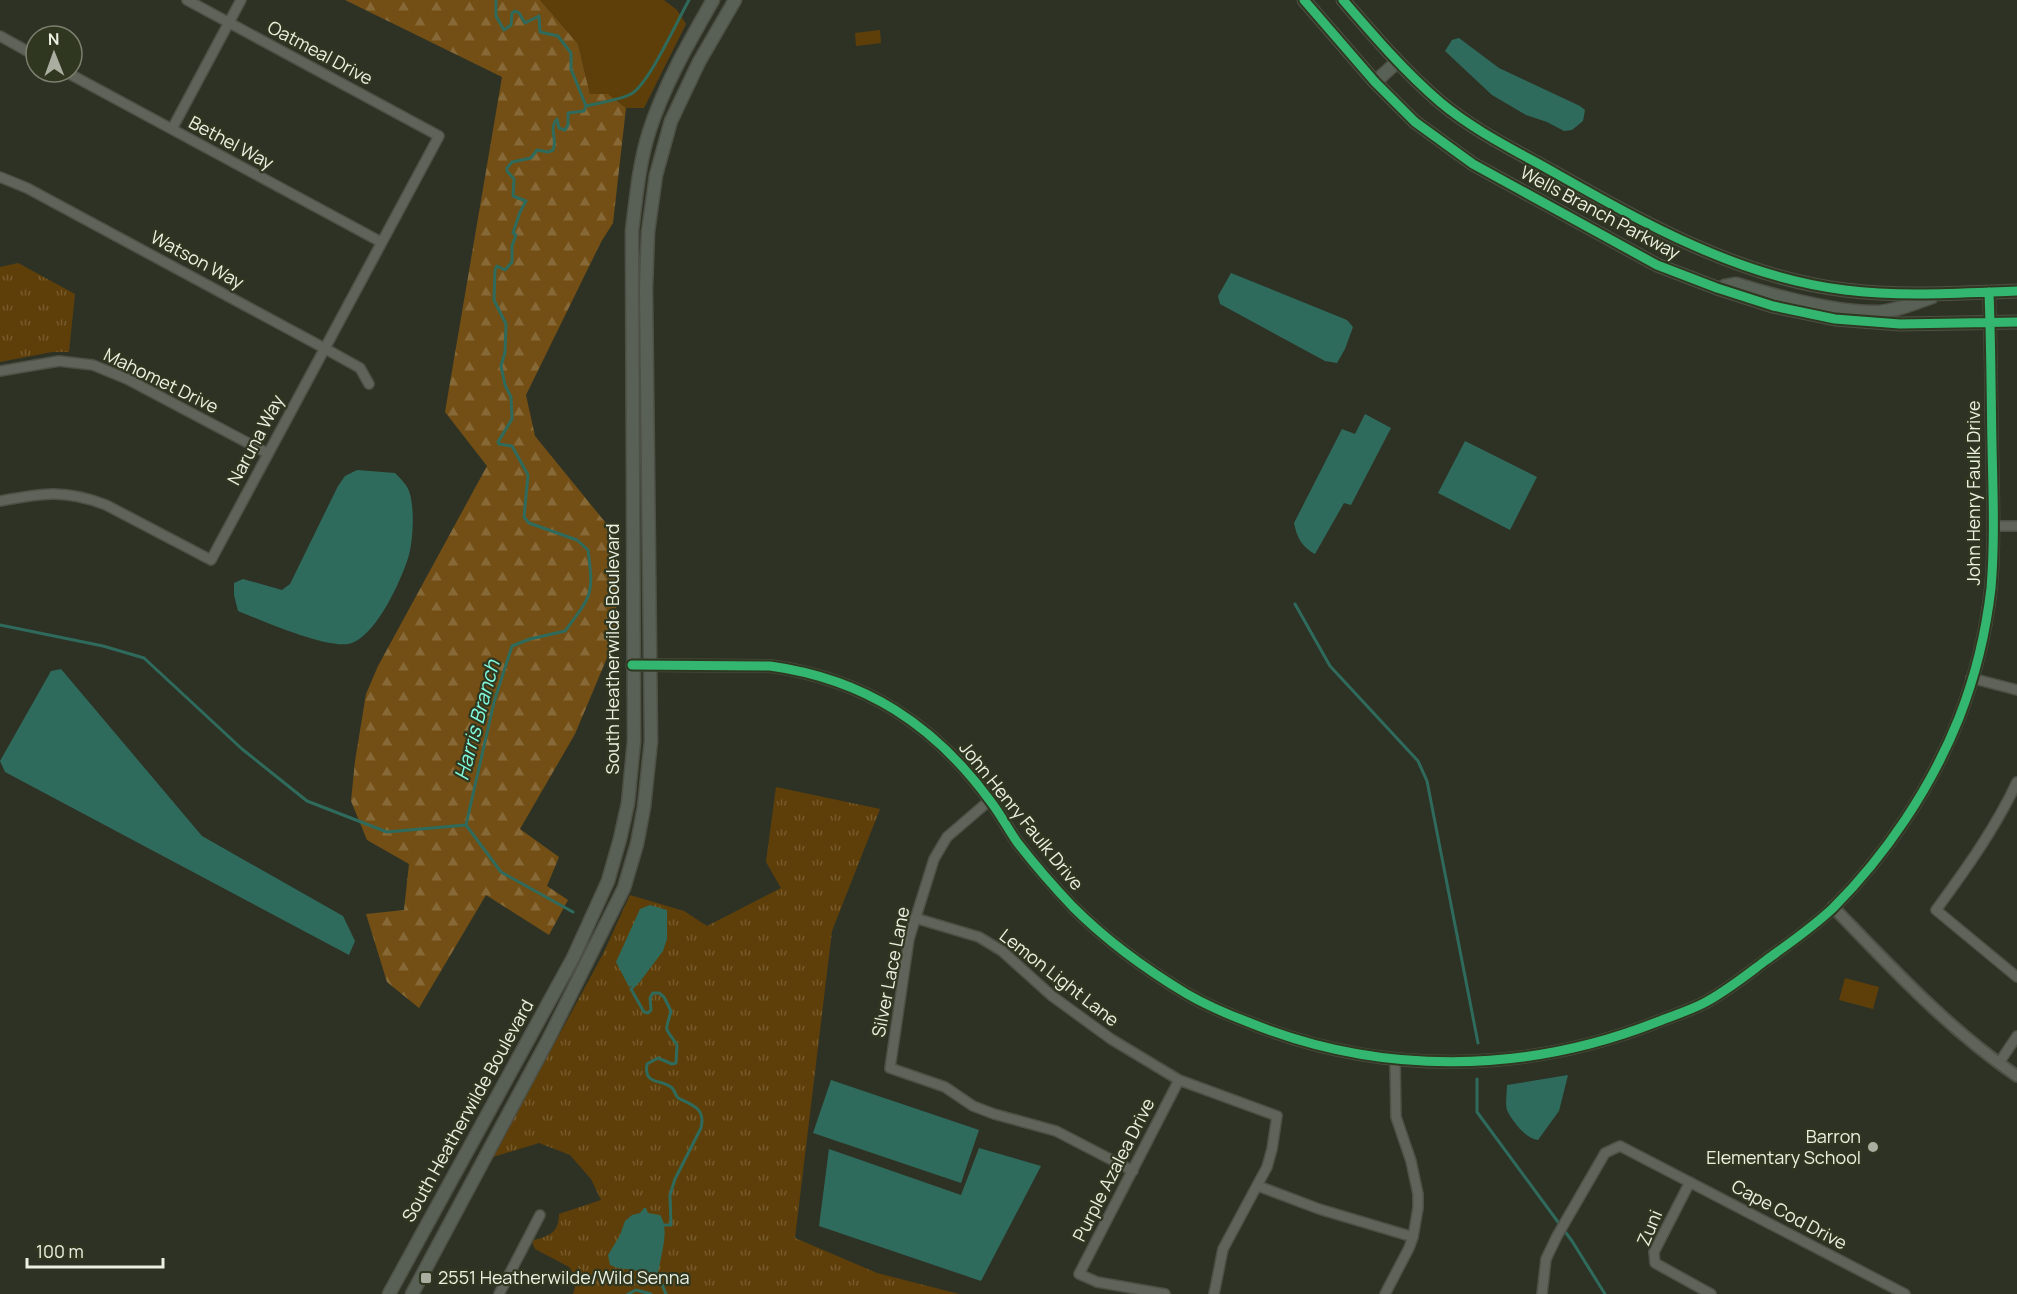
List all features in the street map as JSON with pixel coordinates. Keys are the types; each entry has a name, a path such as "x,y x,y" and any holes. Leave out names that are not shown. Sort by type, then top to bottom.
{"main road":[{"name":"South Heatherwilde Boulevard","path":"389,1294 573,958 608,881 621,839 628,802 634,741 632,231 639,170 649,133 660,102 685,50 713,0"},
{"name":"South Heatherwilde Boulevard","path":"411,1294 548,1040 624,888 638,844 651,741 646,289 649,221 656,175 671,121 699,62 735,0"},
{"name":"Wells Branch Parkway","path":"1304,0 1375,82 1415,122 1473,164 1657,265 1773,306 1835,319 1900,324 2017,322"},
{"name":"Wells Branch Parkway","path":"1343,0 1396,63 1442,103 1497,140 1613,206 1730,262 1794,280 1844,290 1908,294 2017,291"},
{"path":"1375,82 1396,63"},
{"path":"1720,289 1736,284 1803,302 1879,312 1906,306 1942,293"},
{"path":"631,289 646,289"},
{"path":"532,1030 548,1040"}],"street":[{"name":"Oatmeal Drive","path":"186,0 438,136"},
{"path":"172,129 241,0"},
{"path":"0,36 24,49"},
{"name":"Bethel Way","path":"84,82 381,242"},
{"name":"Naruna Way","path":"0,501 34,494 53,493 88,498 106,505 211,560 438,136"},
{"name":"Watson Way","path":"0,177 27,188 360,368 369,384"},
{"name":"John Henry Faulk Drive","path":"632,665 770,666 833,679 879,699 946,748 990,800 1018,843 1075,909 1139,963 1192,997 1284,1036 1341,1052 1395,1060 1451,1062 1511,1059 1566,1050 1632,1032 1703,1004 1812,926 1833,907 1885,850 1927,784 1958,718 1971,678 1981,645 1990,588 1993,526 1989,292"},
{"name":"Mahomet Drive","path":"0,371 59,361 93,365 127,379 267,453"},
{"path":"1993,526 2017,526"},
{"path":"1971,678 2017,690"},
{"path":"2017,782 2001,816 1936,910 2017,977"},
{"name":"Silver Lace Lane","path":"990,800 947,837 934,859 915,918 908,951 890,1068 945,1087 973,1106 994,1114 1056,1131 1133,1171"},
{"path":"1833,907 1937,1013 2017,1076"},
{"name":"Lemon Light Lane","path":"915,918 979,938 1002,951 1052,996 1103,1033 1179,1080 1277,1116 1272,1149 1258,1186"},
{"path":"1999,1062 2017,1036"},
{"path":"1385,1294 1413,1237 1418,1194 1411,1161 1396,1117 1395,1060"},
{"name":"Purple Azalea Drive","path":"1165,1294 1097,1281 1078,1274 1179,1080"},
{"name":"Cape Cod Drive","path":"1542,1294 1546,1259 1557,1236 1605,1153 1620,1146 1905,1294"},
{"name":"Zuni","path":"1690,1182 1654,1252 1655,1263 1711,1294"},
{"path":"1214,1294 1223,1249 1258,1186 1319,1209 1413,1237"},
{"path":"499,1294 540,1215"}],"green space":[{"path":"345,0 540,0 578,44 590,94 608,94 626,108 613,223 601,242 526,395 535,436 614,533 617,634 575,734 520,829 559,857 547,886 568,900 549,935 486,895 419,1008 387,982 366,914 404,910 409,864 367,840 351,801 366,694 378,666 487,466 445,412 502,77"},
{"path":"540,0 664,0 677,10 686,24 644,108 626,108 608,94 590,94 578,44"},
{"path":"880,30 881,43 856,46 855,33"},
{"path":"18,263 75,294 69,352 52,352 0,362 0,267"},
{"path":"776,787 880,809 832,931 795,1238 877,1273 959,1294 573,1294 575,1280 569,1267 535,1249 532,1242 545,1237 555,1229 559,1214 601,1200 591,1179 570,1155 539,1143 493,1157 603,954 630,895 684,911 707,926 781,888 766,862"},
{"path":"1845,978 1879,987 1873,1009 1839,1000"}],"water":[{"path":"1459,38 1499,68 1580,106 1585,110 1583,121 1572,130 1564,131 1526,115 1492,95 1445,51 1452,40"},
{"path":"1231,273 1347,320 1353,327 1337,363 1325,361 1220,304 1218,296"},
{"path":"1365,414 1391,428 1351,505 1344,503 1315,554 1301,541 1294,523 1342,429 1355,434"},
{"path":"1465,441 1537,477 1510,530 1438,493"},
{"path":"357,470 395,473 408,489 412,506 412,540 406,565 387,605 370,629 352,643 329,643 238,611 234,583 243,579 282,590 290,584 338,486 345,476"},
{"path":"61,669 202,836 343,916 355,941 349,955 5,772 0,761 51,671"},
{"path":"650,905 667,910 667,939 663,951 639,983 629,987 616,962 640,909"},
{"path":"1568,1075 1559,1111 1538,1140 1533,1139 1524,1133 1507,1110 1507,1085"},
{"path":"831,1080 979,1130 961,1183 813,1133"},
{"path":"979,1148 1041,1166 981,1281 819,1226 829,1149 961,1195"},
{"path":"644,1208 648,1213 660,1215 663,1220 665,1234 659,1269 654,1273 610,1265 608,1255 625,1221 632,1215 640,1213"}],"waterway":[{"name":"Harris Branch","path":"466,825 494,702 512,646 530,639 565,631 586,601 591,577 588,550 577,540 529,523 524,517 528,475 512,446 498,442 512,419 511,397 505,385 501,366 505,352 506,324 494,300 495,270 497,266 505,270 512,262 512,246 516,235 513,233 526,201 513,196 514,179 507,168 512,162 531,158 537,150 548,152 553,150 554,123 557,119 559,128 565,130 568,125 568,113 584,111 586,106 571,69 571,53 558,36 540,32 539,16 525,23 515,11 512,13 511,25 504,30 496,16 496,0"},
{"path":"586,106 621,98 638,88 654,65 689,0"},
{"path":"1295,604 1330,666 1418,761 1427,781 1478,1043"},
{"path":"0,625 103,646 144,658 242,749 307,801 387,832 466,825"},
{"name":"Harris Branch","path":"466,825 501,872 573,912"},
{"name":"Harris Branch","path":"636,984 631,989 644,1012 648,1013 651,1010 650,998 653,993 659,993 664,997 671,1011 667,1029 677,1045 676,1063 672,1064 658,1058 647,1064 648,1076 669,1086 678,1098 697,1108 702,1121 701,1128 675,1179 670,1195 671,1225 662,1225"},
{"path":"1477,1079 1477,1112 1572,1241 1605,1294"},
{"name":"Harris Branch","path":"656,1270 666,1294"},
{"name":"Harris Branch","path":"628,1294 636,1290 651,1294"}],"cycle path":[{"path":"1304,0 1375,82 1415,122 1473,164 1657,265 1773,306 1835,319 1900,324 2017,322"},
{"path":"1343,0 1414,78 1465,121 1618,208 1690,244 1766,273 1845,290 1909,294 2017,291"},
{"path":"632,665 770,666 804,672 837,682 867,694 895,710 946,750 995,807 1030,859 1073,907 1099,931 1142,965 1187,994 1248,1022 1298,1040 1349,1052 1401,1059 1452,1062 1504,1059 1556,1052 1607,1039 1697,1007 1734,984 1800,936 1833,908 1871,866 1889,843 1935,770 1959,718 1970,687 1983,638 1991,588 1993,517 1989,292"}],"place":[{"name":"Barron Elementary School","path":"1873,1147"},
{"name":"2551 Heatherwilde/Wild Senna","path":"426,1278"}]}
